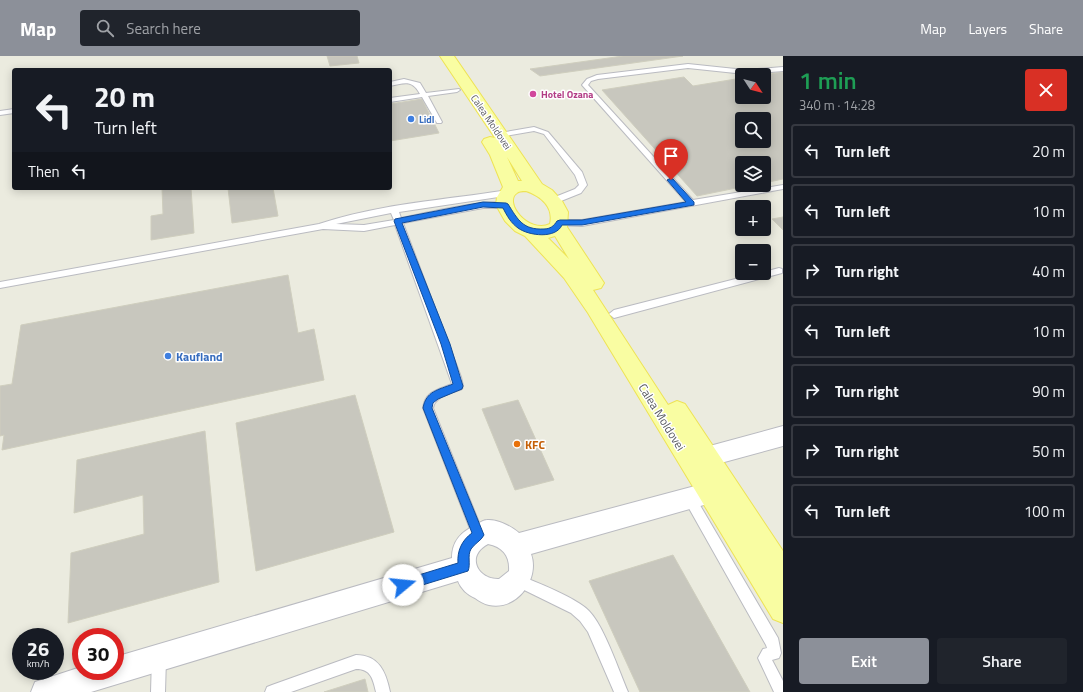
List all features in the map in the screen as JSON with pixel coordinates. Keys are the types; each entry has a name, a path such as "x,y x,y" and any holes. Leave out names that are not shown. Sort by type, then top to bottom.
{"main road":[{"name":"Calea Moldovei","path":"435,56 498,155 508,195"},
{"name":"Calea Moldovei","path":"447,56 535,187"},
{"path":"519,186 535,187 541,190 553,201 558,210 559,225 548,232 532,232 522,228 513,219 508,195 519,186"},
{"name":"Calea Moldovei","path":"559,225 614,314 783,575"},
{"name":"Calea Moldovei","path":"532,232 570,273 595,308 700,496 783,609"}],"street":[{"path":"706,457 783,436"},
{"path":"515,546 700,496"},
{"path":"487,532 497,533 506,537 515,546 519,552 522,562 522,572 518,581 512,588 503,592 493,593 483,590 474,584 464,567 463,557 471,540 478,535 487,532"},
{"path":"45,692 464,567"}],"lane":[{"path":"691,203 585,85 588,80 597,77 688,66 745,72 783,69"},
{"path":"392,84 413,81 418,84 439,122"},
{"path":"392,100 457,90"},
{"path":"0,113 12,111"},
{"path":"500,135 534,129 546,133 552,140 579,174 583,185 578,191 553,201"},
{"path":"559,225 582,223 783,187"},
{"path":"0,285 320,227 341,220 394,210 508,195"},
{"path":"320,227 364,228 483,205 508,195"},
{"path":"394,210 445,344 458,386 434,396 429,401 428,408 478,535"},
{"path":"614,314 779,271"},
{"path":"700,496 773,643 774,653 768,654 765,658 781,692"},
{"path":"518,581 576,608 585,616 593,627 621,692"},
{"path":"158,692 159,658"},
{"path":"272,692 356,662 363,661 371,664 376,670 383,692"}],"building":[{"path":"327,56 357,56 359,63 330,66"},
{"path":"623,56 683,56 540,76 530,69"},
{"path":"783,72 783,179 771,182 771,156 735,156 735,188 697,196 602,90 684,77 693,86 735,79 735,104 771,104 771,74"},
{"name":"Lidl","path":"422,99 439,133 392,141 392,104"},
{"path":"162,190 191,190 194,233 151,240 151,216 163,214"},
{"path":"228,190 273,190 278,216 232,223"},
{"path":"783,217 783,230 772,219"},
{"name":"Kaufland","path":"288,275 298,333 314,329 324,380 2,450 4,435 0,436 0,386 12,384 21,325"},
{"path":"355,395 394,532 256,571 236,423"},
{"name":"KFC","path":"518,400 554,480 515,490 482,409"},
{"path":"205,431 219,582 68,623 71,553 144,534 143,495 74,513 77,460"},
{"path":"673,555 750,692 640,692 589,581"},
{"path":"365,679 368,692 324,692"}],"place":[{"name":"Hotel Ozana","path":"533,94"},
{"name":"Lidl","path":"411,119"},
{"name":"Kaufland","path":"168,356"},
{"name":"KFC","path":"517,444"}],"route":[{"path":"403,585 464,567 463,557 466,548 471,540 478,535 428,408 429,401 434,396 458,386 456,377 398,221 483,205 506,206 513,219 522,228 532,232 548,232 558,227 560,223 582,223 691,203 671,180"}]}
